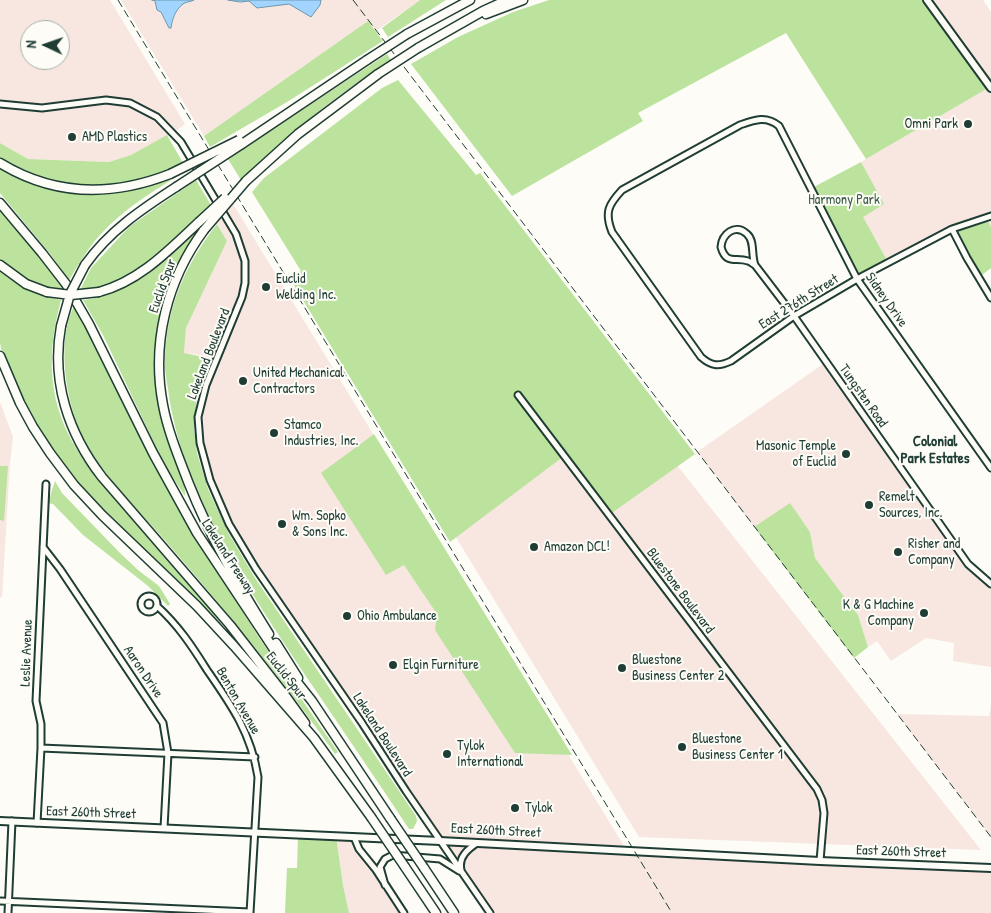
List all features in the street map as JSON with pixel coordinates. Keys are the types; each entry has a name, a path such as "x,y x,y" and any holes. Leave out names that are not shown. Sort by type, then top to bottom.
{"highway":[{"path":"0,163 37,181 58,187 77,189 96,190 128,187 170,174 240,142 283,116 407,34 470,0"},
{"name":"Euclid Spur","path":"312,701 253,608 215,540 180,462 163,405 160,386 159,358 165,313 180,270 204,230 246,181 313,122 378,74 418,48 507,0"},
{"path":"468,20 524,0"},
{"name":"Euclid Spur","path":"240,142 119,227 99,247 85,265 70,294 61,326 58,355 62,395 70,424 87,456 108,484 236,632 297,711 314,738"},
{"path":"0,265 26,284 47,292 71,295 99,292 121,284 144,271 246,181"},
{"name":"Lakeland Freeway","path":"0,203 49,261 76,300 186,515 289,672 312,701 454,913"},
{"path":"0,356 17,397 30,420 50,453 74,485 111,524 210,620 314,738 371,817 436,913"}],"main road":[{"path":"927,0 991,88"},
{"name":"East 260th Street","path":"0,821 440,840 820,861 991,868"}],"street":[{"name":"Lakeland Boulevard","path":"0,104 42,108 106,100 130,103 157,117 181,142 236,234 245,261 246,283 242,297 206,385 198,417 200,443 210,480 229,524 256,570 490,913"},
{"name":"Sidney Drive","path":"731,361 721,366 709,363 701,356 612,232 608,213 611,203 622,190 740,125 755,119 764,119 779,126 781,134 857,279 991,468"},
{"name":"East 276th Street","path":"731,361 794,316 857,279 952,229 991,216"},
{"path":"952,229 991,298"},
{"name":"Tungsten Road","path":"755,265 748,261 731,260 726,257 721,247 724,235 734,230 739,230 749,235 752,258 755,265 794,316 968,564 991,584"},
{"name":"Bluestone Boulevard","path":"518,396 817,789 822,800 824,814 820,861"},
{"name":"Leslie Avenue","path":"37,823 41,724 36,701 46,484"},
{"name":"Aaron Drive","path":"43,547 163,723 168,753 164,828"},
{"name":"Benton Avenue","path":"157,606 171,618 184,634 234,710 255,757 258,778 250,912"},
{"path":"41,748 255,757"},
{"path":"8,913 12,822"},
{"path":"354,837 359,849 404,913"},
{"path":"462,874 460,864 464,855 478,843"},
{"path":"385,885 380,867 385,859 393,855 440,859 462,874"},
{"path":"0,901 250,912"}],"shaded area":[{"path":"0,0 110,0 185,124 173,133 131,155 109,162 28,159 0,143"},
{"path":"121,0 420,0 376,31 368,21 204,136"},
{"path":"927,0 983,0 991,12 991,227 985,218 952,229 888,262 862,216 883,204 861,162 990,87"},
{"path":"230,199 627,851 991,868 991,913 490,913 229,524 210,480 200,443 198,417 217,360 184,353 186,328 227,241 214,218"},
{"path":"484,221 981,850 639,837 327,326"},
{"path":"826,362 968,564 991,584 991,667 953,661 954,643 926,638 891,661 877,641 868,647 858,615 815,558 810,532 790,504 754,527 697,452"},
{"path":"0,402 13,437 2,597 0,597"},
{"path":"991,706 991,837 897,714 989,716"},
{"path":"336,836 349,837 376,870 404,913 349,913"}],"green space":[{"path":"420,0 446,0 388,37 382,28"},
{"path":"549,0 927,0 990,87 866,159 786,33 638,113 643,121 512,196 411,64 458,37 513,12"},
{"path":"368,21 383,41 287,102 210,147 204,136"},
{"path":"387,54 391,60 313,116 241,180 228,159"},
{"path":"398,80 476,175 480,173 695,454 609,515 564,456 450,542 289,277 301,271 252,192 264,178 382,88"},
{"path":"167,135 183,163 127,183 98,186 68,185 50,181 0,158 0,143 28,159 109,162 131,155"},
{"name":"Harmony Park","path":"861,162 884,204 863,217 888,262 857,279 810,189"},
{"path":"0,166 8,171 96,193 130,190 187,170 141,200 109,225 84,256 69,280 0,193"},
{"path":"196,180 211,205 181,235 135,274 113,285 79,292 91,268 129,227"},
{"path":"0,206 64,286 64,292 30,282 14,273 0,261"},
{"path":"986,218 991,227 991,268 978,278 952,229"},
{"path":"217,224 227,241 186,328 184,353 208,358 210,362 197,396 194,428 197,453 208,489 229,534 255,578 416,816 417,821 413,829 409,829 246,583 224,545 188,468 176,428 167,380 165,359 167,336 170,318 180,285 196,254"},
{"path":"200,227 201,229 183,254 168,286 158,322 154,358 157,393 166,430 182,477 185,496 165,466 104,337 83,300 102,296 133,283 160,263"},
{"path":"0,270 29,290 61,300 54,333 52,367 54,390 59,411 67,431 77,450 102,485 203,600 221,623 219,625 108,515 59,457 37,424 18,388 1,349"},
{"path":"74,306 117,386 181,515 260,639 338,752 335,754 254,647 168,544 117,487 90,451 75,419 66,380 65,340 68,322"},
{"path":"374,434 572,755 515,753 435,630 437,614 404,565 386,575 321,473"},
{"path":"0,466 8,466 4,521 0,520"},
{"path":"55,481 62,493 119,552 159,586 170,604 168,606 148,586 83,535 53,504 48,503"},
{"path":"790,503 810,532 815,558 858,615 868,647 854,658 754,527"},
{"path":"298,834 336,836 349,913 285,913 287,868 297,868"}],"water":[{"path":"152,0 194,0 180,6 174,15 171,28 169,28 161,12 157,10 155,1"},
{"path":"228,0 321,0 320,5 311,17 289,4 257,8 249,1"}],"railway":[{"path":"118,0 672,913"},
{"path":"353,0 991,837"}],"place":[{"name":"Omni Park","path":"968,124"},
{"name":"AMD Plastics","path":"72,137"},
{"name":"Euclid Welding Inc.","path":"266,287"},
{"name":"United Mechanical Contractors","path":"243,381"},
{"name":"Stamco Industries, Inc.","path":"274,433"},
{"name":"Masonic Temple of Euclid","path":"846,454"},
{"name":"Remelt Sources, Inc.","path":"869,505"},
{"name":"Wm. Sopko & Sons Inc.","path":"282,524"},
{"name":"Amazon DCL!","path":"534,547"},
{"name":"Risher and Company","path":"898,552"},
{"name":"K & G Machine Company","path":"924,613"},
{"name":"Ohio Ambulance","path":"347,616"},
{"name":"Elgin Furniture","path":"393,665"},
{"name":"Bluestone Business Center 2","path":"622,668"},
{"name":"Bluestone Business Center 1","path":"682,747"},
{"name":"Tylok International","path":"447,754"},
{"name":"Tylok","path":"515,808"}],"district":[{"name":"Colonial Park Estates","path":"935,450"}]}
